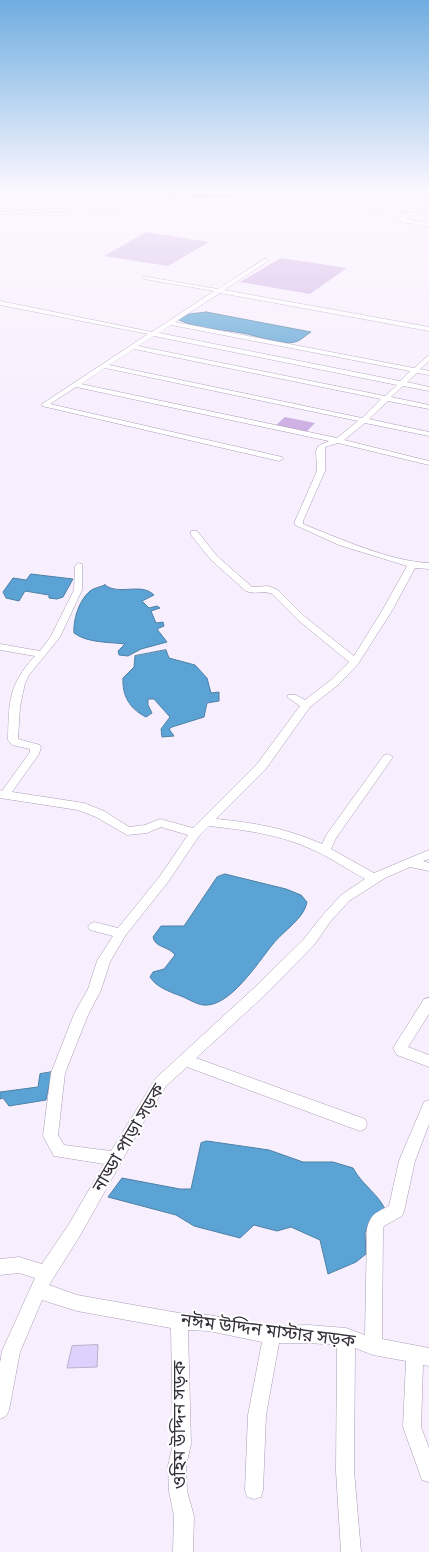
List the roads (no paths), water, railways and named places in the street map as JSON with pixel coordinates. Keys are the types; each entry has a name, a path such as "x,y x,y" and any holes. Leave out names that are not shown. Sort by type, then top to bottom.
{"street":[{"path":"261,263 44,405 279,459"},
{"path":"144,277 429,329"},
{"path":"0,303 429,389"},
{"path":"170,323 429,373"},
{"path":"133,347 429,407"},
{"path":"429,356 364,420 338,441 328,442 322,446 320,451 321,471 298,521 298,525 342,543 412,565 429,566"},
{"path":"104,366 429,434"},
{"path":"75,385 338,441 429,463"},
{"path":"194,533 214,558 249,589 253,591 268,589 276,592 301,618 355,662"},
{"path":"116,1159 59,1151 50,1136 58,1073 81,1014 94,990 104,961 121,933 164,880 195,833 261,767 306,705 335,682 355,662 388,609 412,565"},
{"path":"79,566 78,590 55,637 23,675 17,689 13,740 16,743 36,747 35,752 3,794 80,806 100,814 127,831 147,829 160,823 195,833"},
{"path":"0,647 42,654"},
{"path":"292,697 306,705"},
{"path":"325,850 331,837 388,757"},
{"path":"207,822 244,826 305,842 325,850 374,879"},
{"name":"নাড্ডা পাড়া সড়ক","path":"0,1410 11,1351 46,1273 75,1229 138,1118 161,1082 265,986 309,942 326,919 345,898 374,879 429,854"},
{"path":"411,863 429,867"},
{"path":"94,927 121,933"},
{"path":"429,1003 400,1048 402,1051 429,1061"},
{"path":"185,1060 218,1070 360,1124"},
{"path":"373,1346 375,1229 377,1221 396,1211 407,1161 429,1106"},
{"path":"0,1267 19,1265 46,1273"},
{"name":"নঈম উদ্দিন মাস্টার সড়ক","path":"38,1290 77,1303 179,1321 208,1323 272,1335 309,1334 346,1337 373,1346 422,1355"},
{"name":"ওহিম উদ্দিন সড়ক","path":"179,1321 182,1444 177,1466 178,1491 184,1516 183,1552"},
{"path":"254,1490 257,1415 272,1335"},
{"path":"346,1337 345,1470 351,1552"},
{"path":"422,1355 412,1427 429,1473"}],"water":[{"path":"206,312 311,332 297,341 283,343 242,333 202,327 179,320 188,314"},
{"path":"31,574 73,579 63,597 57,599 49,598 49,595 25,591 19,601 6,598 3,592 13,578 26,580"},
{"path":"105,585 111,588 123,590 136,589 149,591 154,595 142,601 149,608 157,606 160,608 151,611 156,623 163,622 164,626 157,629 167,642 141,649 128,656 119,655 118,651 125,644 85,639 74,633 76,616 86,595 95,588"},
{"path":"166,650 169,658 195,665 207,678 211,693 219,692 219,701 207,703 204,717 169,729 174,736 162,737 161,729 170,717 154,699 148,699 148,705 152,713 146,717 140,714 128,701 124,691 123,678 134,667 135,656"},
{"path":"225,874 286,889 301,895 307,902 298,919 277,939 233,992 213,1004 203,1005 164,989 156,984 150,977 153,972 164,969 175,955 156,943 153,937 161,926 184,926 217,877"},
{"path":"52,1072 46,1100 9,1106 3,1098 0,1099 0,1092 38,1087 40,1074"},
{"path":"207,1141 269,1150 303,1162 333,1162 353,1168 361,1180 384,1206 386,1212 383,1218 370,1220 365,1233 366,1254 356,1262 328,1274 320,1240 291,1227 277,1231 254,1225 240,1238 194,1226 176,1215 108,1197 122,1178 180,1189 191,1189 201,1143"}]}
